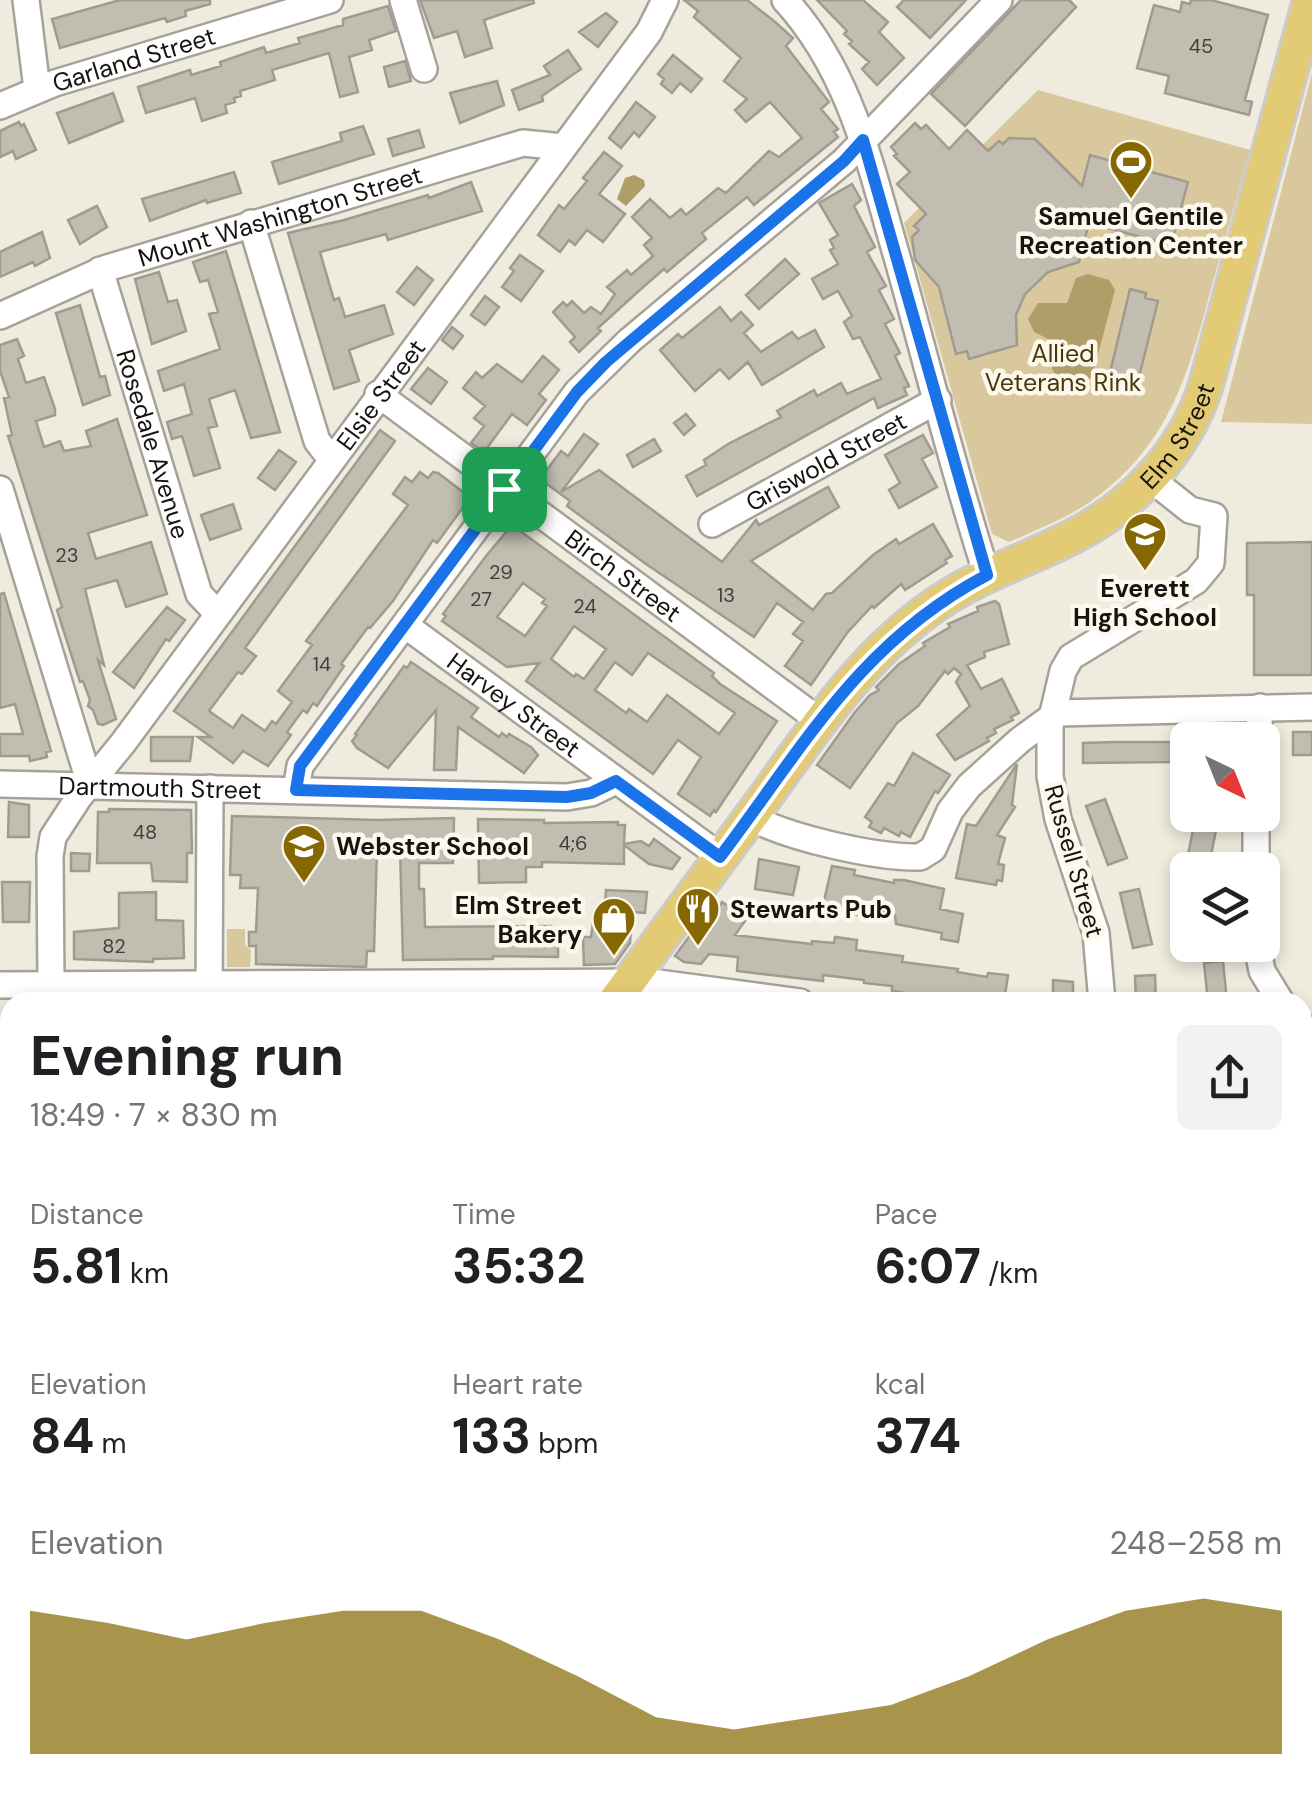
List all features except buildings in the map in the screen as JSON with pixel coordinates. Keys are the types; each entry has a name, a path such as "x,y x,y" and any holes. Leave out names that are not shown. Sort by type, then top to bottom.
{"main road":[{"name":"Elm Street","path":"622,992 856,675 898,634 937,604 987,575 1094,525 1150,479 1182,437 1202,401 1310,0"}],"street":[{"path":"26,0 37,89"},
{"name":"Garland Street","path":"0,106 37,89 330,0"},
{"path":"403,0 424,69"},
{"name":"Elsie Street","path":"51,986 50,850 58,826 649,32 665,0"},
{"path":"785,0 832,65 863,140 987,575"},
{"path":"296,790 300,766 577,392 606,362 844,161 999,0"},
{"name":"Mount Washington Street","path":"0,316 100,270 524,142 564,147"},
{"path":"251,224 317,440 331,458"},
{"name":"Rosedale Avenue","path":"100,270 198,592 217,613"},
{"name":"Birch Street","path":"378,394 820,721"},
{"name":"Griswold Street","path":"712,524 938,400"},
{"name":"Russell Street","path":"1101,992 1096,933 1054,800 1048,744 1064,671 1073,655 1196,581 1211,563 1214,516 1190,510 1150,479"},
{"path":"0,489 90,784"},
{"name":"Harvey Street","path":"405,625 720,857"},
{"path":"1259,722 1260,707"},
{"path":"750,817 780,831 868,850 923,856 934,846 945,819 963,793 1052,715 1080,710 1312,707"},
{"name":"Dartmouth Street","path":"0,784 567,797 591,793 616,781"},
{"path":"208,992 210,788"},
{"path":"1260,962 1275,992"},
{"path":"624,992 655,982 728,992"},
{"path":"0,986 169,992"}],"green space":[{"path":"1312,73 1312,424 1221,422"},
{"name":"Allied Veterans Rink","path":"1038,90 1250,150 1193,351 1171,408 1156,433 1117,481 1090,502 1009,542 992,534 904,223"},
{"path":"227,929 245,929 245,945 251,950 250,967 227,967"}],"shaded area":[{"path":"634,175 644,180 645,186 626,206 617,199 625,178"},
{"path":"1088,274 1109,280 1115,290 1092,377 1081,385 1055,376 1052,368 1056,343 1034,332 1028,319 1038,303 1067,303 1076,278"}],"place":[{"name":"Samuel Gentile Recreation Center","path":"1131,200"},
{"name":"Everett High School","path":"1145,572"},
{"name":"Webster School","path":"304,884"},
{"name":"Stewarts Pub","path":"698,947"},
{"name":"Elm Street Bakery","path":"614,957"}],"route":[{"path":"863,140 987,575 937,604 869,661 720,857 616,781 591,793 567,797 296,790 300,766 504,489 577,392 606,362 844,161 863,140"}]}
